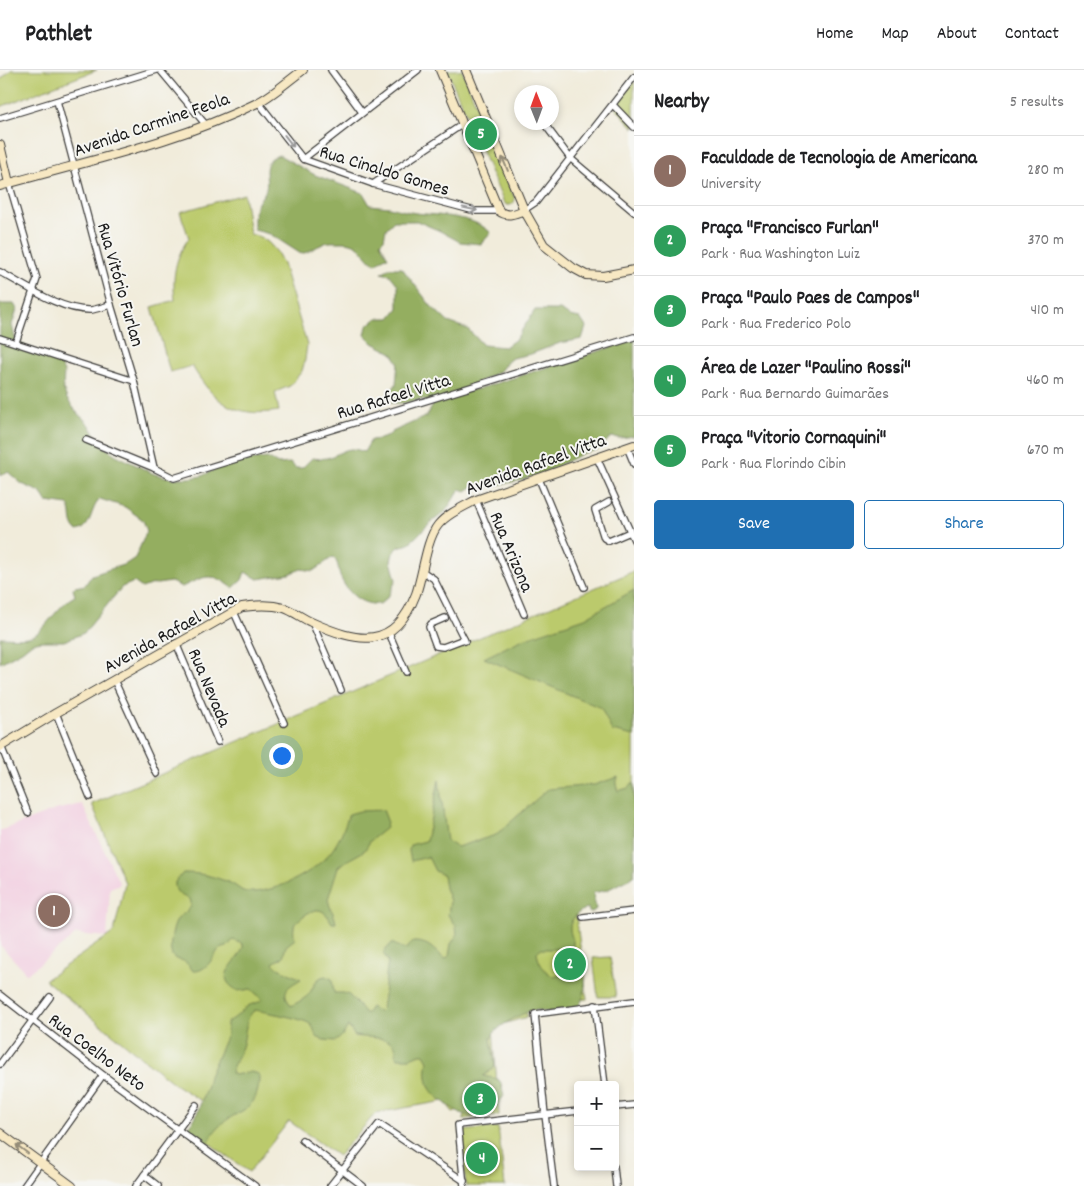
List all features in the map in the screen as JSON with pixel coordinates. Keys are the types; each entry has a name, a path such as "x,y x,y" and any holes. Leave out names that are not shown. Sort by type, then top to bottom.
{"main road":[{"name":"Avenida Carmine Feola","path":"0,186 74,166 206,125 259,103 303,70"},
{"path":"440,70 499,211 503,214 508,214 524,210"},
{"path":"466,70 524,210 544,245 573,268 586,275 604,276 634,270"},
{"path":"0,145 9,183"},
{"name":"Avenida Rafael Vitta","path":"0,746 176,643 242,607 260,604 284,608 312,622 348,636 365,639 389,633 410,610 430,543 438,526 454,511 476,500 631,446"},
{"path":"0,1132 72,1186"}],"street":[{"path":"0,118 158,70 206,125"},
{"path":"331,70 362,112"},
{"path":"303,159 418,70"},
{"path":"524,210 536,202 634,77"},
{"name":"Rua Vitório Furlan","path":"57,101 111,305 134,381 154,468"},
{"name":"Rua Cinaldo Gomes","path":"259,103 303,159 373,184 475,211 499,211"},
{"path":"613,105 634,127"},
{"path":"373,184 463,124"},
{"path":"549,130 570,158 634,212"},
{"path":"9,183 37,279 16,342"},
{"path":"0,272 50,299 74,308 92,310 111,305"},
{"name":"Rua Rafael Vitta","path":"154,468 174,478 634,337"},
{"path":"0,338 134,381"},
{"path":"86,440 154,468"},
{"path":"631,446 634,464"},
{"path":"597,458 634,540"},
{"path":"539,479 584,587"},
{"name":"Rua Arizona","path":"476,500 524,614"},
{"path":"609,502 595,510 604,538 609,541 630,532"},
{"path":"422,571 434,579 464,640 442,647 436,646 429,627 431,624 445,618"},
{"path":"234,612 284,723"},
{"path":"312,622 341,690"},
{"path":"389,633 406,672"},
{"name":"Rua Nevada","path":"176,643 218,742"},
{"path":"114,680 157,774"},
{"path":"56,713 90,797"},
{"path":"0,746 28,813"},
{"path":"583,917 634,911"},
{"name":"Rua Coelho Neto","path":"0,995 103,1075 255,1186"},
{"path":"0,1064 50,997"},
{"path":"554,1186 535,1014 634,1001"},
{"path":"595,1005 604,1081"},
{"path":"24,1186 103,1075"},
{"path":"136,1186 196,1105"},
{"path":"619,1107 634,1105"},
{"path":"464,1183 458,1125 574,1111"},
{"path":"330,1186 378,1124 464,1183"},
{"path":"302,1140 363,1186"},
{"path":"614,1171 616,1186"},
{"path":"144,1175 158,1186"}],"shaded area":[{"path":"82,804 120,884 110,888 107,937 76,934 27,974 0,945 0,831 55,810"}],"green space":[{"path":"11,70 97,70 0,107 0,80"},
{"path":"447,70 462,70 515,199 511,205 504,203"},
{"path":"634,81 634,128 613,105"},
{"path":"279,155 315,175 363,193 370,205 466,220 484,227 491,233 481,244 460,242 417,221 394,221 386,229 384,239 380,243 388,257 375,264 360,248 346,242 327,242 301,254 270,234 254,230 255,210 265,193 267,184 267,165 269,161"},
{"path":"244,194 250,234 268,242 277,252 283,264 307,345 302,371 290,386 275,392 279,411 264,413 238,410 227,405 209,390 192,366 170,372 152,307 175,300 174,275 180,252 189,238 180,212"},
{"path":"390,268 402,268 431,306 448,322 468,329 483,345 505,347 516,339 535,310 560,310 570,316 580,318 586,327 582,339 560,343 531,354 512,358 500,371 458,393 478,389 634,340 634,436 611,437 597,450 583,453 550,470 522,480 482,488 473,486 466,491 460,489 445,512 429,524 409,544 399,547 393,553 391,561 396,580 388,597 380,604 361,601 351,593 340,576 333,557 313,571 301,569 289,574 258,579 245,572 242,580 233,588 213,577 202,578 182,587 171,582 142,588 134,582 122,587 84,633 64,641 32,643 0,663 0,637 24,637 37,633 63,605 75,596 73,589 75,587 85,585 92,575 126,564 135,558 147,531 143,520 125,507 100,499 86,526 77,531 74,528 68,505 47,502 40,492 22,484 8,472 0,476 0,304 14,304 17,309 12,325 15,338 32,351 53,359 61,366 64,372 63,388 67,399 78,414 89,424 102,445 116,455 154,474 171,478 202,476 225,464 267,458 278,464 290,463 296,468 302,468 312,458 328,458 351,449 364,452 371,440 385,437 427,416 433,405 423,399 404,403 392,403 390,393 396,384 398,362 392,353 373,343 365,335 367,326 377,318 390,318 398,308 398,285 390,275 381,273"},
{"path":"634,571 634,876 593,893 576,915 587,999 536,1005 526,1000 527,1017 493,1027 499,1115 464,1119 463,1111 453,1112 444,1101 376,1113 338,1156 289,1121 249,1172 195,1133 209,1106 176,1085 45,980 114,932 125,883 92,804"},
{"path":"634,590 634,736 612,731 601,708 484,658 523,639 585,618"},
{"path":"618,777 616,785 618,791 628,788 634,783 634,876 607,890 593,893 596,909 591,913 588,908 581,911 571,922 572,949 540,949 537,952 542,966 554,977 564,974 578,965 587,966 583,997 578,1007 555,1012 531,1011 510,1020 494,1033 491,1038 495,1066 483,1076 498,1079 504,1096 489,1116 465,1115 453,1109 436,1096 429,1085 427,1074 428,1061 424,1054 410,1058 398,1058 395,1046 388,1040 355,1036 348,1026 343,1035 336,1041 324,1040 316,1037 311,1025 302,1020 255,1010 249,1017 242,1047 231,1073 234,1075 251,1072 259,1074 255,1098 245,1109 223,1123 204,1147 192,1136 188,1129 196,1116 209,1076 227,1035 227,1022 248,1006 262,999 251,989 238,991 230,986 227,980 228,971 240,954 243,944 233,940 227,947 219,949 209,964 198,971 193,971 185,962 173,957 171,947 174,927 179,917 191,906 190,899 181,895 176,889 175,882 183,873 213,877 230,883 245,892 272,889 293,881 321,862 337,842 349,814 360,811 383,810 387,820 386,828 371,840 364,851 338,867 328,899 336,923 332,923 329,917 322,911 315,910 306,914 295,924 295,939 286,946 283,957 273,963 278,968 301,979 287,990 286,996 291,1006 306,997 318,979 325,976 332,979 334,993 349,995 366,1014 371,1007 379,1012 382,1009 388,961 383,953 392,943 403,949 413,942 419,942 431,947 446,959 449,956 451,944 457,935 456,926 448,915 450,901 443,875 435,871 428,857 411,861 409,851 410,845 426,841 439,780 447,841 457,847 496,835 548,789 594,785"},
{"path":"610,957 616,997 598,997 593,958"},
{"path":"498,1127 505,1186 466,1186 461,1131"}],"place":[{"name":"Praça \"Vitorio Cornaquini\"","path":"481,134"},
{"name":"Faculdade de Tecnologia de Americana","path":"54,911"},
{"name":"Praça \"Francisco Furlan\"","path":"570,964"},
{"name":"Praça \"Paulo Paes de Campos\"","path":"480,1099"},
{"name":"Área de Lazer \"Paulino Rossi\"","path":"482,1158"}]}
